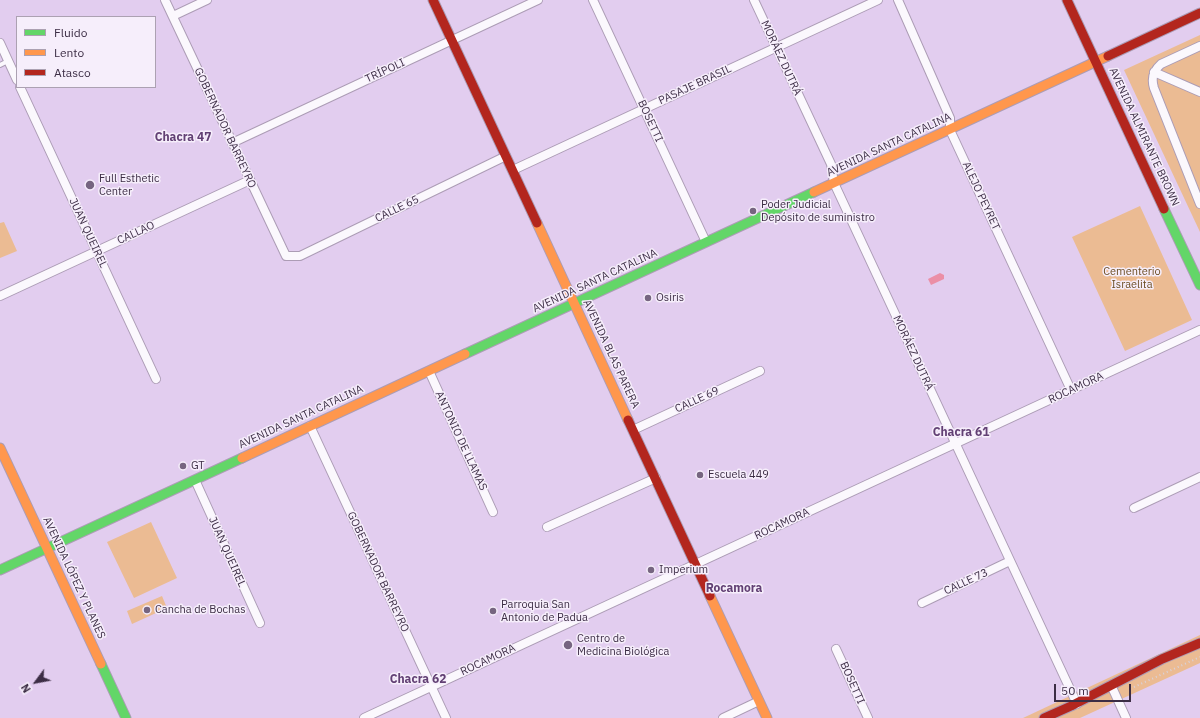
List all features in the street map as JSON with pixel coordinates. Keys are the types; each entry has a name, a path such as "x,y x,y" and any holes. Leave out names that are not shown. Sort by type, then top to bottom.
{"main road":[{"name":"AVENIDA BLAS PARERA","path":"433,0 767,718"},
{"name":"AVENIDA ALMIRANTE BROWN","path":"1067,0 1200,285"},
{"name":"AVENIDA SANTA CATALINA","path":"0,570 1200,13"},
{"name":"AVENIDA LÓPEZ Y PLANES","path":"0,448 126,718"},
{"path":"1048,717 1077,704 1177,651 1200,642"}],"street":[{"name":"GOBERNADOR BARREYRO","path":"165,0 286,256"},
{"path":"173,16 207,0"},
{"name":"TRÍPOLI","path":"232,143 538,0"},
{"name":"BOSETTI","path":"593,0 706,242"},
{"name":"MORÁEZ DUTRÁ","path":"754,0 831,164 834,183 1077,704"},
{"name":"PASAJE BRASIL","path":"513,170 878,0"},
{"name":"ALEJO PEYRET","path":"898,0 950,118 950,130 1071,390"},
{"path":"0,43 16,78"},
{"path":"1200,46 1161,64 1154,72 1152,77 1154,88 1198,193 1200,204"},
{"path":"1154,72 1200,92"},
{"name":"JUAN QUEIREL","path":"20,88 156,379"},
{"name":"CALLE 65","path":"286,256 300,256 506,156"},
{"name":"CALLAO","path":"0,296 250,180"},
{"name":"ROCAMORA","path":"364,718 1200,330"},
{"name":"ANTONIO DE LLAMAS","path":"429,371 493,512"},
{"name":"CALLE 69","path":"633,430 760,371"},
{"name":"GOBERNADOR BARREYRO","path":"310,426 446,718"},
{"path":"1134,508 1200,477"},
{"path":"547,527 656,478"},
{"name":"JUAN QUEIREL","path":"195,480 260,623"},
{"name":"CALLE 73","path":"922,603 1010,561"},
{"name":"BOSETTI","path":"836,649 868,718"},
{"path":"1111,685 1126,718"},
{"path":"723,718 760,701"}],"lane":[{"path":"0,65 8,61"}],"path":[{"path":"1116,695 1200,657"}],"green space":[{"path":"1200,35 1200,232 1124,70"},
{"name":"Cementerio Israelita","path":"1140,206 1192,320 1125,351 1072,237"},
{"path":"4,222 17,251 0,258 0,223"},
{"path":"151,522 177,578 134,598 107,542"},
{"name":"Cancha de Bochas","path":"162,596 167,608 132,624 127,611"},
{"path":"1200,635 1200,663 1080,718 1023,718"}],"shaded area":[{"path":"940,273 944,275 944,279 931,285 928,279"}],"traffic: fast":[{"path":"465,354 814,192"},
{"path":"1164,209 1200,285"},
{"path":"0,570 242,458"},
{"path":"101,664 126,718"}],"traffic: slow":[{"path":"814,192 1108,56"},
{"path":"537,223 628,420"},
{"path":"242,458 465,354"},
{"path":"0,448 101,664"},
{"path":"710,596 767,718"}],"traffic: jam":[{"path":"433,0 537,223"},
{"path":"1067,0 1164,209"},
{"path":"1108,56 1200,13"},
{"path":"628,420 710,596"},
{"path":"1044,718 1071,706 1162,659 1200,643"}],"place":[{"name":"Full Esthetic Center","path":"90,185"},
{"name":"Poder Judicial Depósito de suministro","path":"753,211"},
{"name":"Osiris","path":"648,298"},
{"name":"GT","path":"183,466"},
{"name":"Escuela 449","path":"700,475"},
{"name":"Imperium","path":"651,570"},
{"name":"Cancha de Bochas","path":"147,610"},
{"name":"Parroquia San Antonio de Padua","path":"493,611"},
{"name":"Centro de Medicina Biológica","path":"568,645"}],"district":[{"name":"Chacra 47","path":"183,138"},
{"name":"Chacra 61","path":"961,433"},
{"name":"Rocamora","path":"734,589"},
{"name":"Chacra 62","path":"418,680"}]}
